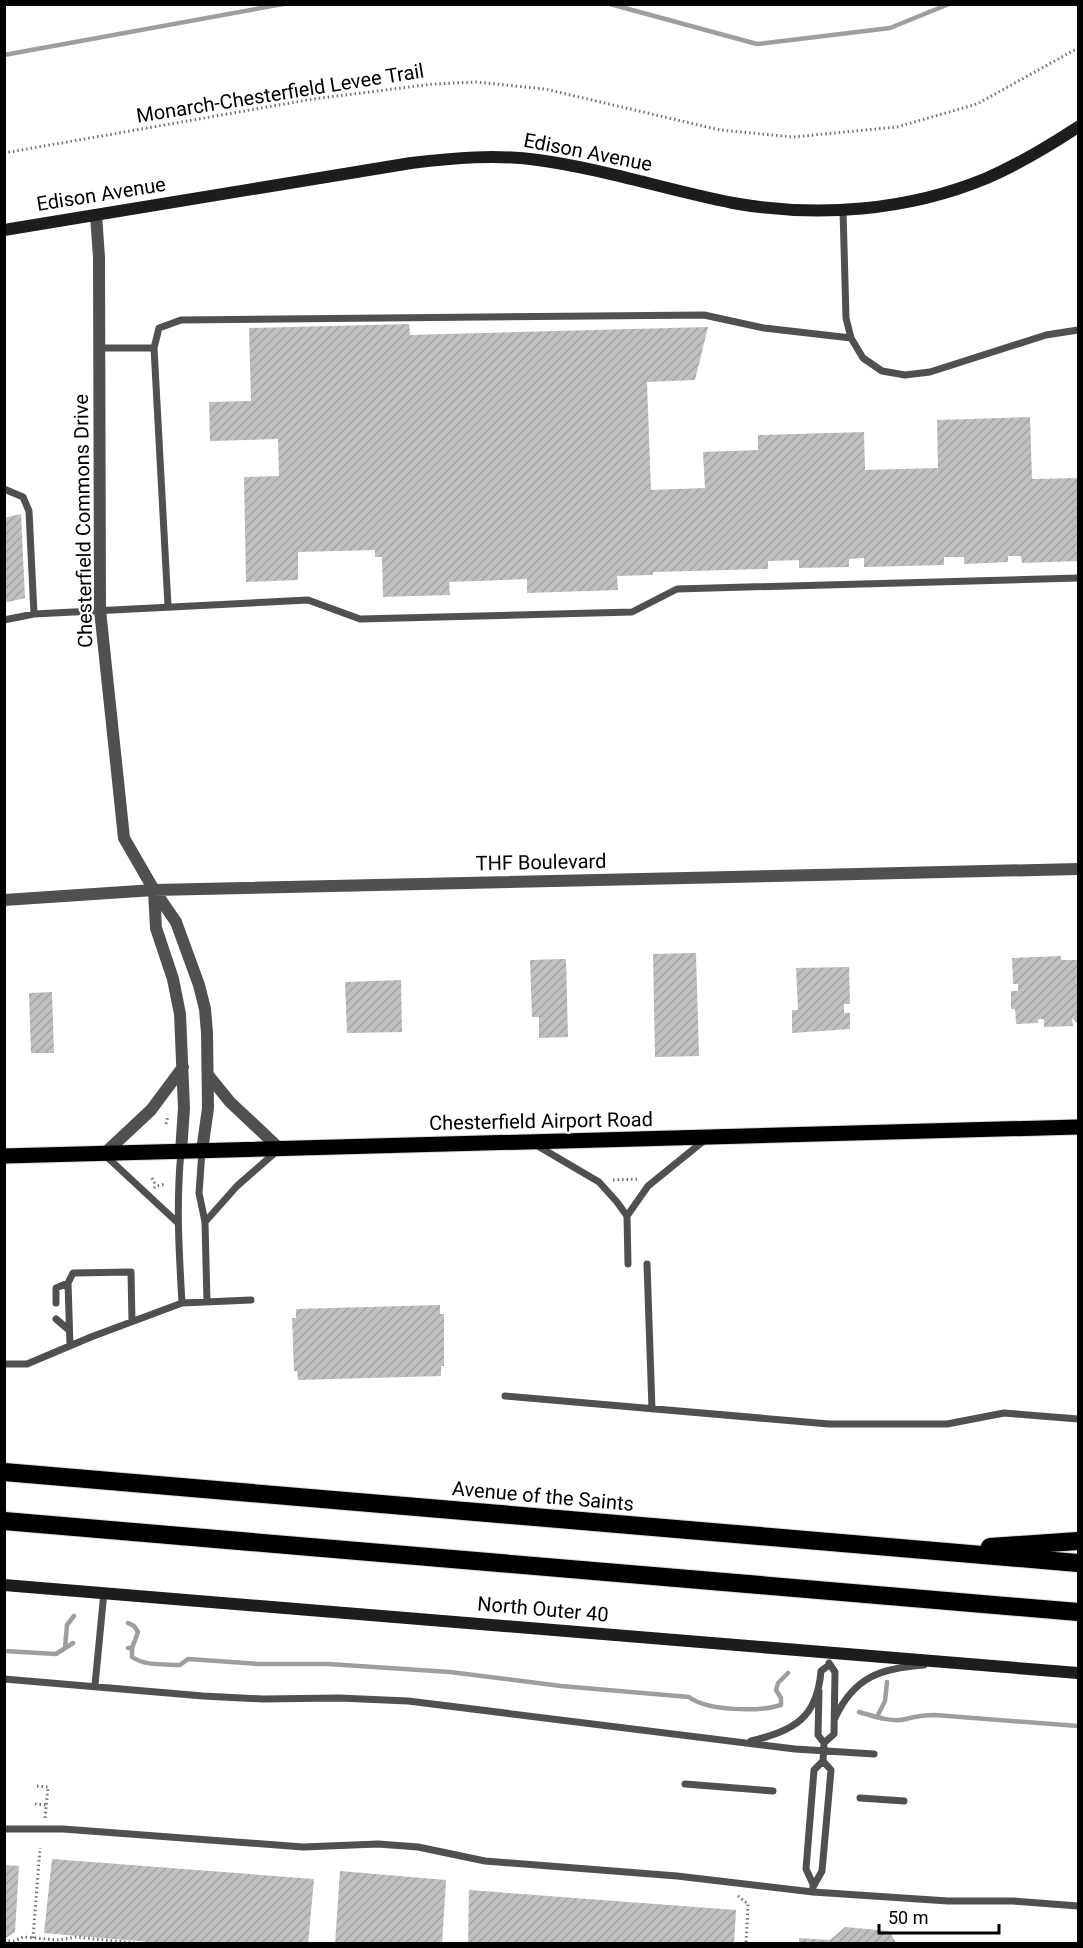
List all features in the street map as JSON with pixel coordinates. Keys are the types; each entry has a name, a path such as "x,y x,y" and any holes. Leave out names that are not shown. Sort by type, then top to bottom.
{"highway":[{"name":"Avenue of the Saints","path":"4,1472 1078,1563"},
{"path":"4,1521 1078,1612"},
{"path":"932,1551 1078,1541"}],"main road":[{"name":"Chesterfield Airport Road","path":"4,1156 1078,1127"}],"street":[{"name":"Edison Avenue","path":"4,230 411,163 472,157 536,159 734,203 796,210 843,210 914,200 964,186 1014,165 1078,128"},
{"name":"Chesterfield Commons Drive","path":"96,215 99,257 100,610 124,838 154,890 176,922 199,985 205,1009 208,1108 202,1151"},
{"name":"THF Boulevard","path":"4,900 154,890 1078,869"},
{"name":"Chesterfield Commons Drive","path":"154,890 156,928 173,979 180,1014 184,1108 181,1152"},
{"path":"104,1154 151,1110 183,1067"},
{"path":"208,1075 230,1102 280,1149"},
{"name":"North Outer 40","path":"4,1585 1078,1673"}],"lane":[{"path":"843,210 846,318 851,339 863,358 882,371 905,375 930,372 1046,334 1078,330"},
{"path":"168,606 154,348 159,328 181,320 704,315 765,328 851,339"},
{"path":"99,348 154,348"},
{"path":"4,489 23,497 29,511 34,614"},
{"path":"4,620 34,614 308,600 360,619 632,612 677,589 1078,578"},
{"path":"627,1216 648,1186 708,1138"},
{"path":"530,1141 599,1182 617,1202 627,1216 628,1264"},
{"path":"205,1222 237,1186 280,1149"},
{"path":"202,1151 199,1193 205,1222 207,1302"},
{"path":"181,1152 177,1191 182,1302"},
{"path":"104,1154 178,1222"},
{"path":"647,1264 652,1409"},
{"path":"70,1346 68,1283 73,1273 131,1272 132,1321"},
{"path":"56,1303 56,1288 68,1283"},
{"path":"4,1364 27,1364 182,1302 251,1300"},
{"path":"57,1319 69,1330"},
{"path":"505,1396 829,1424 946,1424 1004,1413 1078,1419"},
{"path":"95,1686 104,1592"},
{"path":"823,1747 834,1734 835,1672 829,1665 830,1652"},
{"path":"835,1718 842,1704 861,1681 903,1667 958,1663"},
{"path":"813,1888 822,1871 831,1770 823,1761 823,1747 818,1735 820,1671 829,1665"},
{"path":"4,1679 263,1699 339,1698 408,1701 795,1749 823,1747 847,1754 874,1754"},
{"path":"746,1742 793,1727 805,1716 819,1691"},
{"path":"813,1888 806,1869 814,1770 823,1761"},
{"path":"685,1784 773,1791"},
{"path":"860,1797 904,1801"},
{"path":"4,1829 63,1829 303,1847 378,1844 418,1847 485,1861 948,1901 1013,1901 1078,1906"}],"path":[{"name":"Monarch-Chesterfield Levee Trail","path":"4,153 313,99 433,84 476,82 545,89 720,130 793,137 897,127 977,104 1078,48"},
{"path":"166,1124 168,1115"},
{"path":"152,1178 156,1186"},
{"path":"611,1180 644,1179"},
{"path":"153,1189 166,1184"},
{"path":"37,1786 48,1787 45,1820"},
{"path":"35,1804 46,1804"},
{"path":"33,1938 40,1848"},
{"path":"736,1893 748,1904 746,1944"},
{"path":"4,1941 14,1941 23,1937 58,1940 76,1937 142,1944"}],"building":[{"path":"409,324 410,335 708,327 695,380 647,382 651,490 705,488 703,452 758,450 758,435 864,432 865,470 938,468 937,420 1030,417 1032,479 1078,478 1078,561 1022,563 1021,556 1008,556 1008,562 964,564 964,557 944,557 944,565 864,567 864,558 849,559 849,567 799,568 799,560 768,561 768,569 653,572 653,575 617,576 618,590 527,593 527,579 449,582 450,595 383,597 382,557 375,557 375,550 298,552 298,580 246,582 244,477 279,476 278,439 210,441 209,402 251,401 249,328"},
{"path":"21,514 25,598 4,603 4,518"},
{"path":"696,953 699,1056 655,1057 653,954"},
{"path":"1061,956 1061,960 1078,960 1078,1024 1072,1018 1073,1026 1044,1027 1044,1019 1038,1019 1038,1023 1016,1024 1015,1009 1011,1009 1011,991 1018,991 1018,984 1013,984 1012,958"},
{"path":"566,959 568,1037 539,1038 539,1017 532,1017 530,960"},
{"path":"849,967 850,1004 844,1004 844,1013 850,1013 850,1029 792,1033 792,1010 798,1010 796,968"},
{"path":"401,980 402,1032 347,1033 345,982"},
{"path":"52,992 54,1053 31,1053 29,993"},
{"path":"440,1305 440,1314 444,1314 444,1366 441,1366 441,1376 298,1380 297,1371 294,1371 292,1318 296,1318 296,1309"},
{"path":"52,1859 314,1879 308,1944 171,1944 44,1933"},
{"path":"4,1865 19,1866 15,1932 4,1939"},
{"path":"340,1871 446,1880 442,1944 335,1944"},
{"path":"469,1890 736,1910 734,1944 468,1944"},
{"path":"845,1927 889,1931 897,1944 799,1944 799,1938 830,1940"}],"waterway":[{"path":"4,55 283,4"},
{"path":"610,4 757,44 890,28 949,4"},
{"path":"65,1648 67,1625 74,1616"},
{"path":"128,1623 138,1632 132,1648"},
{"path":"4,1651 56,1654 73,1643"},
{"path":"128,1648 132,1648 132,1657 137,1660 155,1664 180,1665 188,1659 258,1664 328,1664 450,1672 561,1686 689,1697 697,1702 733,1709 760,1709 781,1705 781,1698 776,1690 778,1683 788,1673"},
{"path":"877,1717 885,1701 887,1682"},
{"path":"859,1712 895,1720 935,1715 1078,1726"}]}
